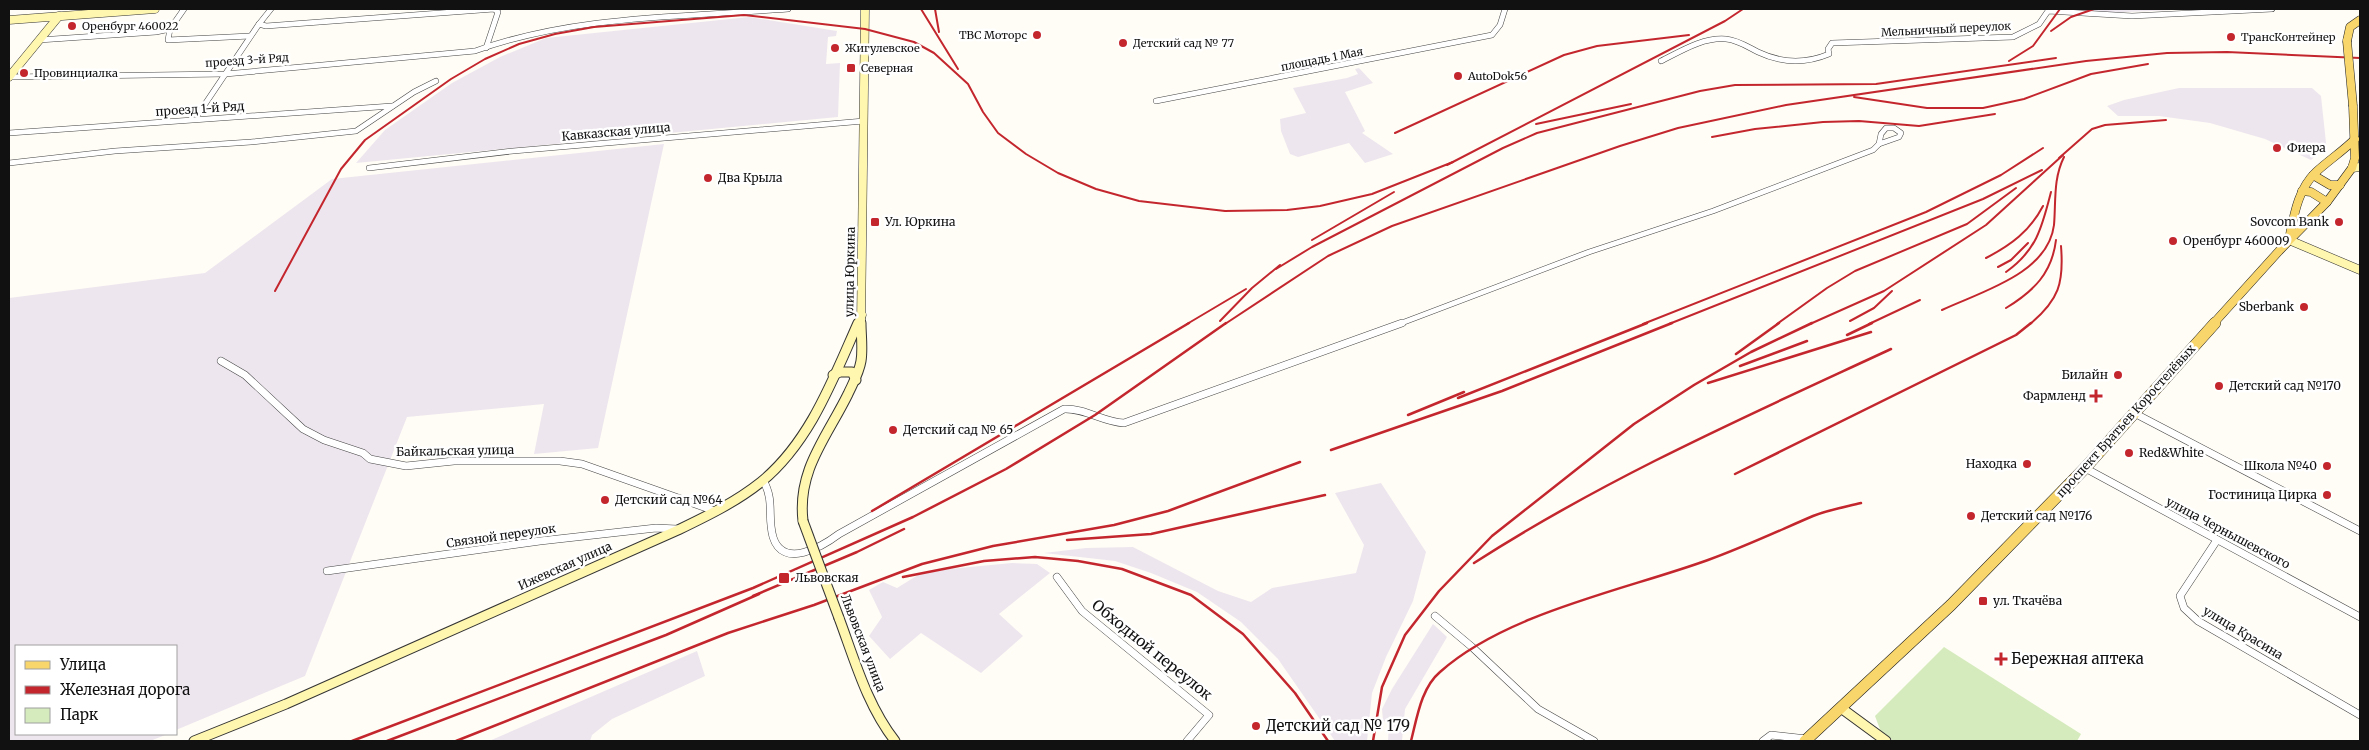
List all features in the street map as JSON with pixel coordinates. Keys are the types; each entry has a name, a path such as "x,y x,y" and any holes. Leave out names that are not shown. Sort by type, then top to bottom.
{"main road":[{"name":"проспект Братьев Коростелёвых","path":"1806,740 1978,578 2085,468 2289,240 2327,202 2356,167 2358,153 2355,139 2347,41 2350,27 2360,20"},
{"name":"проспект Братьев Коростелёвых","path":"2289,240 2302,191 2313,176 2343,152 2355,139"},
{"path":"2313,176 2330,185 2340,185"},
{"path":"2302,191 2311,192 2327,202"}],"street":[{"path":"9,20 155,9"},
{"path":"184,9 170,29 168,40 250,36"},
{"path":"199,113 250,36 271,9"},
{"path":"259,24 266,26 494,9 498,12 486,48"},
{"name":"проезд 3-й Ряд","path":"9,77 225,74 486,48 508,39 573,24 788,9"},
{"name":"улица Юркина","path":"803,521 801,500 807,474 856,380 861,361 866,9"},
{"name":"площадь 1 Мая","path":"1156,101 1492,35 1500,25 1506,9"},
{"name":"Мельничный переулок","path":"1661,61 1696,44 1714,39 1736,41 1768,57 1795,62 1829,54 1828,49 1832,43 2013,38 2039,24 2048,10 2079,15 2098,15 2191,14 2272,9"},
{"path":"9,77 59,16"},
{"path":"39,40 156,32 170,29"},
{"name":"проезд 1-й Ряд","path":"9,163 115,151 349,133 363,128 393,106 436,81"},
{"name":"проезд 1-й Ряд","path":"9,133 393,106"},
{"name":"Кавказская улица","path":"370,168 513,151 864,121"},
{"path":"763,480 770,494 771,528 777,545 784,551 807,553 819,549 839,534 1064,409 1078,410 1095,415 1103,421 1124,423 1350,343 1589,252 1713,211 1872,150 1879,144"},
{"path":"2289,240 2360,270"},
{"name":"Ижевская улица","path":"194,741 329,685 678,530 715,511 763,480 800,439 834,375 862,315"},
{"name":"Байкальская улица","path":"220,361 246,374 266,392 283,414 304,430 364,453 370,459 406,466 478,460 560,461 582,464 715,511"},
{"path":"834,375 840,372 852,372 856,380"},
{"path":"2134,413 2360,531"},
{"name":"улица Чернышевского","path":"2085,468 2360,617"},
{"name":"Львовская улица","path":"803,521 872,706 883,726 895,741"},
{"name":"Связной переулок","path":"327,571 540,541 656,528 678,530"},
{"name":"улица Красина","path":"2217,540 2180,596 2184,608 2198,621 2360,715"},
{"name":"Обходной переулок","path":"1057,577 1082,611 1209,715 1187,741"},
{"path":"1435,616 1472,647 1538,709 1570,725 1594,741"},
{"path":"1840,708 1886,741"},
{"path":"1763,741 1771,735 1806,740"}],"shaded area":[{"path":"2064,9 2198,9 2080,14"},
{"path":"749,17 837,31 836,36 828,37 826,64 840,63 838,117 356,163 385,130 452,83 500,57 546,38"},
{"path":"1359,68 1373,83 1345,92 1365,131 1362,133 1393,154 1365,163 1349,143 1298,157 1290,154 1281,131 1280,119 1306,113 1293,88 1347,78 1358,74 1355,69"},
{"path":"2179,88 2312,88 2321,96 2327,152 2320,151 2311,160 2265,139 2210,123 2159,116 2118,116 2107,106 2124,100"},
{"path":"664,144 598,448 534,454 544,404 407,417 305,676 178,729 178,645 15,645 15,735 165,735 150,741 9,741 9,298 205,273 332,179"},
{"path":"1381,483 1426,552 1413,601 1386,657 1372,693 1367,741 1335,741 1278,659 1241,622 1197,592 1151,573 1115,561 1044,553 1086,548 1133,547 1218,591 1251,602 1272,588 1356,573 1364,545 1335,493"},
{"path":"1012,563 1037,564 1050,573 999,614 1023,636 981,673 921,633 890,659 869,636 882,617 869,590 883,582 897,588 918,575 949,569"},
{"path":"1433,624 1447,637 1405,709 1402,741 1388,741 1389,722 1383,721 1382,709 1392,689"},
{"path":"697,651 705,676 612,719 592,735 590,741 489,741"}],"green space":[{"path":"1944,647 2081,734 2077,741 1894,741 1881,732 1875,716"}],"railway":[{"path":"921,9 958,69"},
{"path":"935,9 939,32"},
{"path":"1452,162 1725,21 1743,9"},
{"path":"2009,61 2033,46 2060,9"},
{"path":"2051,31 2071,17 2094,9"},
{"path":"275,291 341,169 365,140 451,79 485,59 519,44 555,34 594,27 744,15 865,29 914,42 934,53 968,84 983,112 998,133 1026,154 1058,173 1096,189 1139,201 1225,211 1287,210 1320,206 1372,194 1452,162"},
{"path":"1395,133 1564,55 1597,46 1689,35"},
{"path":"1225,324 1328,256 1392,226 1620,146 1678,128 1786,105 2086,61 2167,53 2227,52 2360,58"},
{"path":"1276,269 1312,247 1503,148 1537,133 1700,91 1735,85 1876,84 2056,58"},
{"path":"1854,97 1927,108 1983,108 2024,99 2091,74 2148,64"},
{"path":"1536,124 1631,104"},
{"path":"1712,137 1755,129 1823,122 1859,121 1919,126 1995,114"},
{"path":"2059,158 2092,129 2105,125 2166,120"},
{"path":"1643,324 1926,212 2001,175 2043,148"},
{"path":"1810,324 1884,291 1986,225 2063,155"},
{"path":"1942,310 2010,279 2026,269 2039,256 2049,242 2054,225 2058,174 2064,157"},
{"path":"1447,165 1452,162"},
{"path":"1669,324 1983,199 2042,170"},
{"path":"1777,324 1827,288 1855,271 1967,224 2016,188"},
{"path":"1312,240 1394,192"},
{"path":"2006,272 2025,255 2037,237 2051,192"},
{"path":"1986,258 2019,237 2032,223 2043,206"},
{"path":"2006,308 2033,288 2046,272 2054,252 2056,240"},
{"path":"1998,267 2011,260 2028,243"},
{"path":"2030,324 2048,307 2058,290 2062,270 2061,246"},
{"path":"1220,321 1252,288 1280,265"},
{"path":"1187,324 1246,289"},
{"path":"1850,321 1874,308 1892,291"},
{"path":"1869,324 1920,300"},
{"path":"872,511 1189,323"},
{"path":"352,741 753,588 913,517 1006,469 1095,415 1226,323"},
{"path":"1458,398 1647,323"},
{"path":"1331,450 1502,391 1672,323"},
{"path":"1736,354 1779,323"},
{"path":"1373,741 1382,687 1405,635 1439,591 1492,536 1634,424 1694,385 1751,352 1812,323"},
{"path":"1847,335 1872,323"},
{"path":"1735,474 2016,335 2031,323"},
{"path":"1708,383 1871,332"},
{"path":"1740,366 1807,341"},
{"path":"1474,563 1524,532 1627,475 1731,423 1891,349"},
{"path":"1408,415 1464,392"},
{"path":"456,741 728,633 814,605 922,564 993,546 1114,525 1168,511 1300,462"},
{"path":"1067,540 1151,534 1325,495"},
{"path":"1411,741 1428,686 1440,672 1467,651 1498,634 1568,605 1721,555 1819,514 1861,503"},
{"path":"753,596 857,552 904,529"},
{"path":"903,577 984,561 1035,557 1078,561 1122,569 1191,595 1243,634 1295,693 1328,741"},
{"path":"387,741 666,635 759,594"}],"place":[{"name":"Оренбург 460022","path":"72,26"},
{"name":"ТВС Моторс","path":"1037,35"},
{"name":"ТрансКонтейнер","path":"2231,37"},
{"name":"Детский сад № 77","path":"1123,43"},
{"name":"Жигулевское","path":"835,48"},
{"name":"Северная","path":"851,68"},
{"name":"Провинциалка","path":"24,73"},
{"name":"AutoDok56","path":"1458,76"},
{"name":"Фиера","path":"2277,148"},
{"name":"Два Крыла","path":"708,178"},
{"name":"Ул. Юркина","path":"875,222"},
{"name":"Sovcom Bank","path":"2339,222"},
{"name":"Оренбург 460009","path":"2173,241"},
{"name":"Sberbank","path":"2304,307"},
{"name":"Билайн","path":"2118,375"},
{"name":"Детский сад №170","path":"2219,386"},
{"name":"Фармленд","path":"2096,396"},
{"name":"Детский сад № 65","path":"893,430"},
{"name":"Red&White","path":"2129,453"},
{"name":"Находка","path":"2027,464"},
{"name":"Школа №40","path":"2327,466"},
{"name":"Гостиница Цирка","path":"2327,495"},
{"name":"Детский сад №64","path":"605,500"},
{"name":"Детский сад №176","path":"1971,516"},
{"name":"Львовская","path":"784,578"},
{"name":"ул. Ткачёва","path":"1983,601"},
{"name":"Бережная аптека","path":"2001,659"},
{"name":"Детский сад № 179","path":"1256,726"}]}
